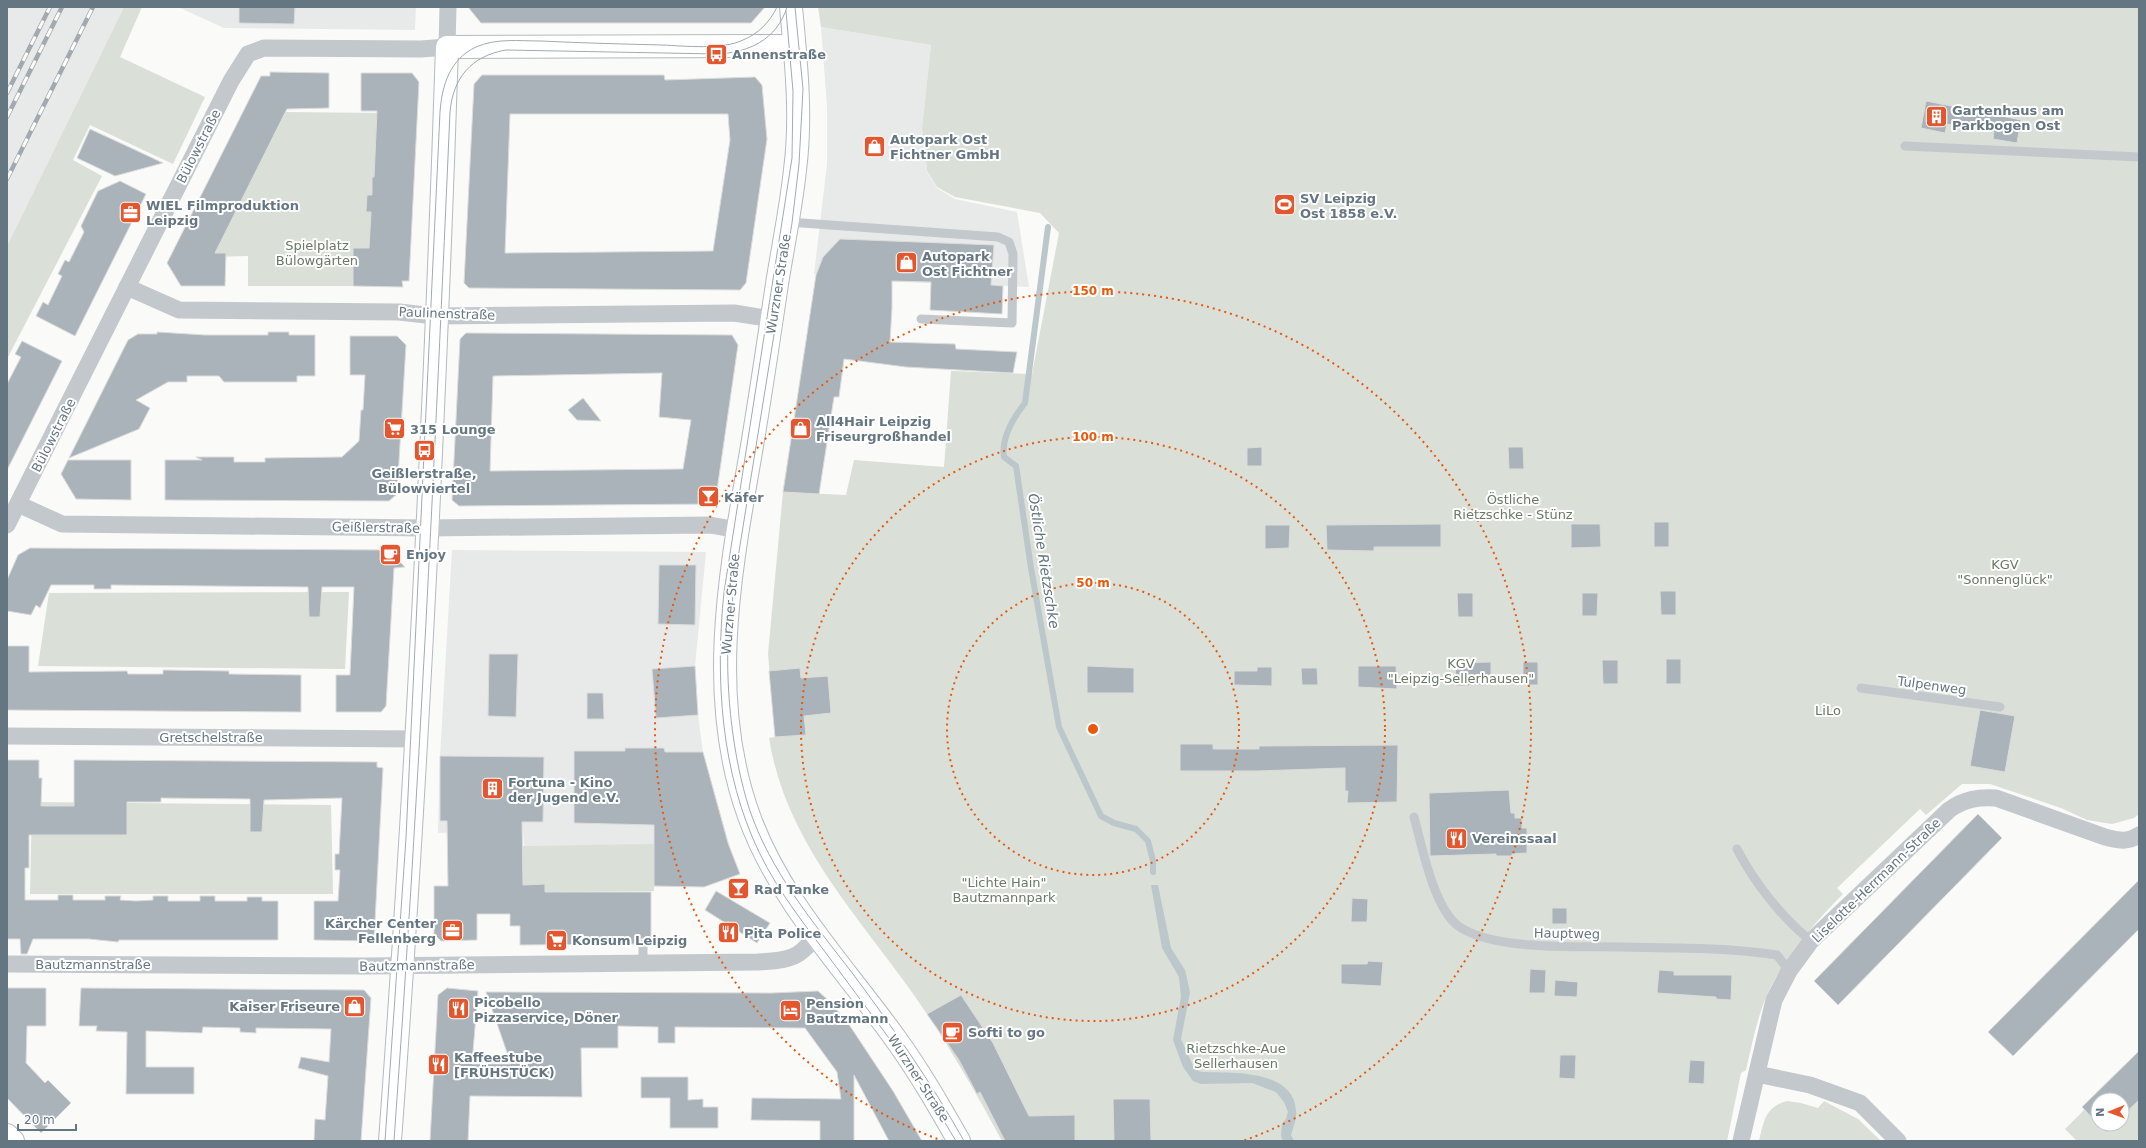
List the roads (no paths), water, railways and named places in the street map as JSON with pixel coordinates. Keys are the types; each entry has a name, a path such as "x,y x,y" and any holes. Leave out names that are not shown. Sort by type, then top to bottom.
{"main road":[{"name":"Wurzner Straße","path":"791,7 798,90 796,151 788,222 738,530 724,646 730,738 739,788 768,859 791,898 907,1054 959,1141"},
{"path":"390,1141 403,965 427,528 447,47 794,46"},
{"path":"7,1135 13,1141"}],"street":[{"path":"447,47 448,7"},
{"name":"Bülowstraße","path":"7,526 231,81 248,54 264,48 420,49 447,47"},
{"name":"Paulinenstraße","path":"127,287 179,310 399,312 435,316 734,313 772,319"},
{"name":"Geißlerstraße","path":"18,504 62,524 427,528 710,525 738,530"},
{"name":"Gretschelstraße","path":"7,736 415,739"},
{"name":"Liselotte-Herrmann-Straße","path":"1741,1141 1774,1000 1789,971 1811,941 1945,813 1969,799 1987,797 2005,800 2105,837 2117,840 2132,840 2139,836"},
{"name":"Bautzmannstraße","path":"7,964 403,965 776,961 801,952 818,935"},
{"path":"1757,1074 1810,1086 1860,1103 1898,1141"}],"lane":[{"path":"1905,146 2139,157"},
{"path":"788,222 998,237 1009,242 1013,254 1012,323 921,319"},
{"name":"Tulpenweg","path":"1861,688 2000,707"},
{"name":"Hauptweg","path":"1414,816 1426,863 1443,907 1456,924 1469,932 1527,945 1741,950 1777,955 1789,971"},
{"path":"1737,849 1751,876 1800,933 1811,941"},
{"path":"643,944 643,962"}],"waterway":[{"name":"Östliche Rietzschke","path":"1048,227 1025,403 1006,435 1004,443 1004,457 1016,466 1031,568 1059,727 1101,816 1114,823 1136,829 1148,841 1153,861 1153,872"}],"tram line":[{"path":"385,1141 406,838 440,112 445,83 449,74 460,58 476,47 492,42 516,41 692,46 725,45 743,40 759,31 777,7"},
{"path":"394,1141 419,755 450,112 455,89 466,70 474,63 483,57 506,50 716,54 739,51 750,47 769,36 776,28 787,7"},
{"path":"795,7 803,89 799,164 792,223 737,564 730,622 728,641 728,682 735,747 743,788 749,808 768,853 808,915 853,974 925,1076 964,1141"},
{"path":"786,11 793,91 792,158 724,592 720,658 724,725 736,790 746,822 767,868 795,912 901,1055 956,1141"}],"railway":[{"path":"7,93 50,7"},
{"path":"7,117 62,7"},
{"path":"7,179 93,7"}],"place":[{"name":"Annenstraße","path":"716,54"},
{"name":"Gartenhaus am Parkbogen Ost","path":"1936,117"},
{"name":"Autopark Ost Fichtner GmbH","path":"875,146"},
{"name":"SV Leipzig Ost 1858 e.V.","path":"1285,205"},
{"name":"WIEL Filmproduktion Leipzig","path":"131,212"},
{"name":"Autopark Ost Fichtner","path":"907,263"},
{"name":"All4Hair Leipzig Friseurgroßhandel","path":"800,428"},
{"name":"315 Lounge","path":"395,429"},
{"name":"Geißlerstraße, Bülowviertel","path":"424,451"},
{"name":"Käfer","path":"708,497"},
{"name":"Enjoy","path":"391,554"},
{"name":"Fortuna - Kino der Jugend e.V.","path":"492,789"},
{"name":"Vereinssaal","path":"1457,838"},
{"name":"Rad Tanke","path":"738,889"},
{"name":"Kärcher Center Fellenberg","path":"452,930"},
{"name":"Pita Police","path":"729,933"},
{"name":"Konsum Leipzig","path":"557,940"},
{"name":"Kaiser Friseure","path":"355,1006"},
{"name":"Picobello Pizzaservice, Döner","path":"459,1009"},
{"name":"Pension Bautzmann","path":"791,1010"},
{"name":"Softi to go","path":"952,1032"},
{"name":"Kaffeestube [FRÜHSTÜCK)","path":"438,1064"}],"park label":[{"name":"Spielplatz Bülowgärten","path":"317,252"},
{"name":"Östliche Rietzschke - Stünz","path":"1513,506"},
{"name":"KGV \"Sonnenglück\"","path":"2005,572"},
{"name":"KGV \"Leipzig-Sellerhausen\"","path":"1461,670"},
{"name":"LiLo","path":"1828,710"},
{"name":"\"Lichte Hain\" Bautzmannpark","path":"1004,890"},
{"name":"Rietzschke-Aue Sellerhausen","path":"1236,1056"}]}
